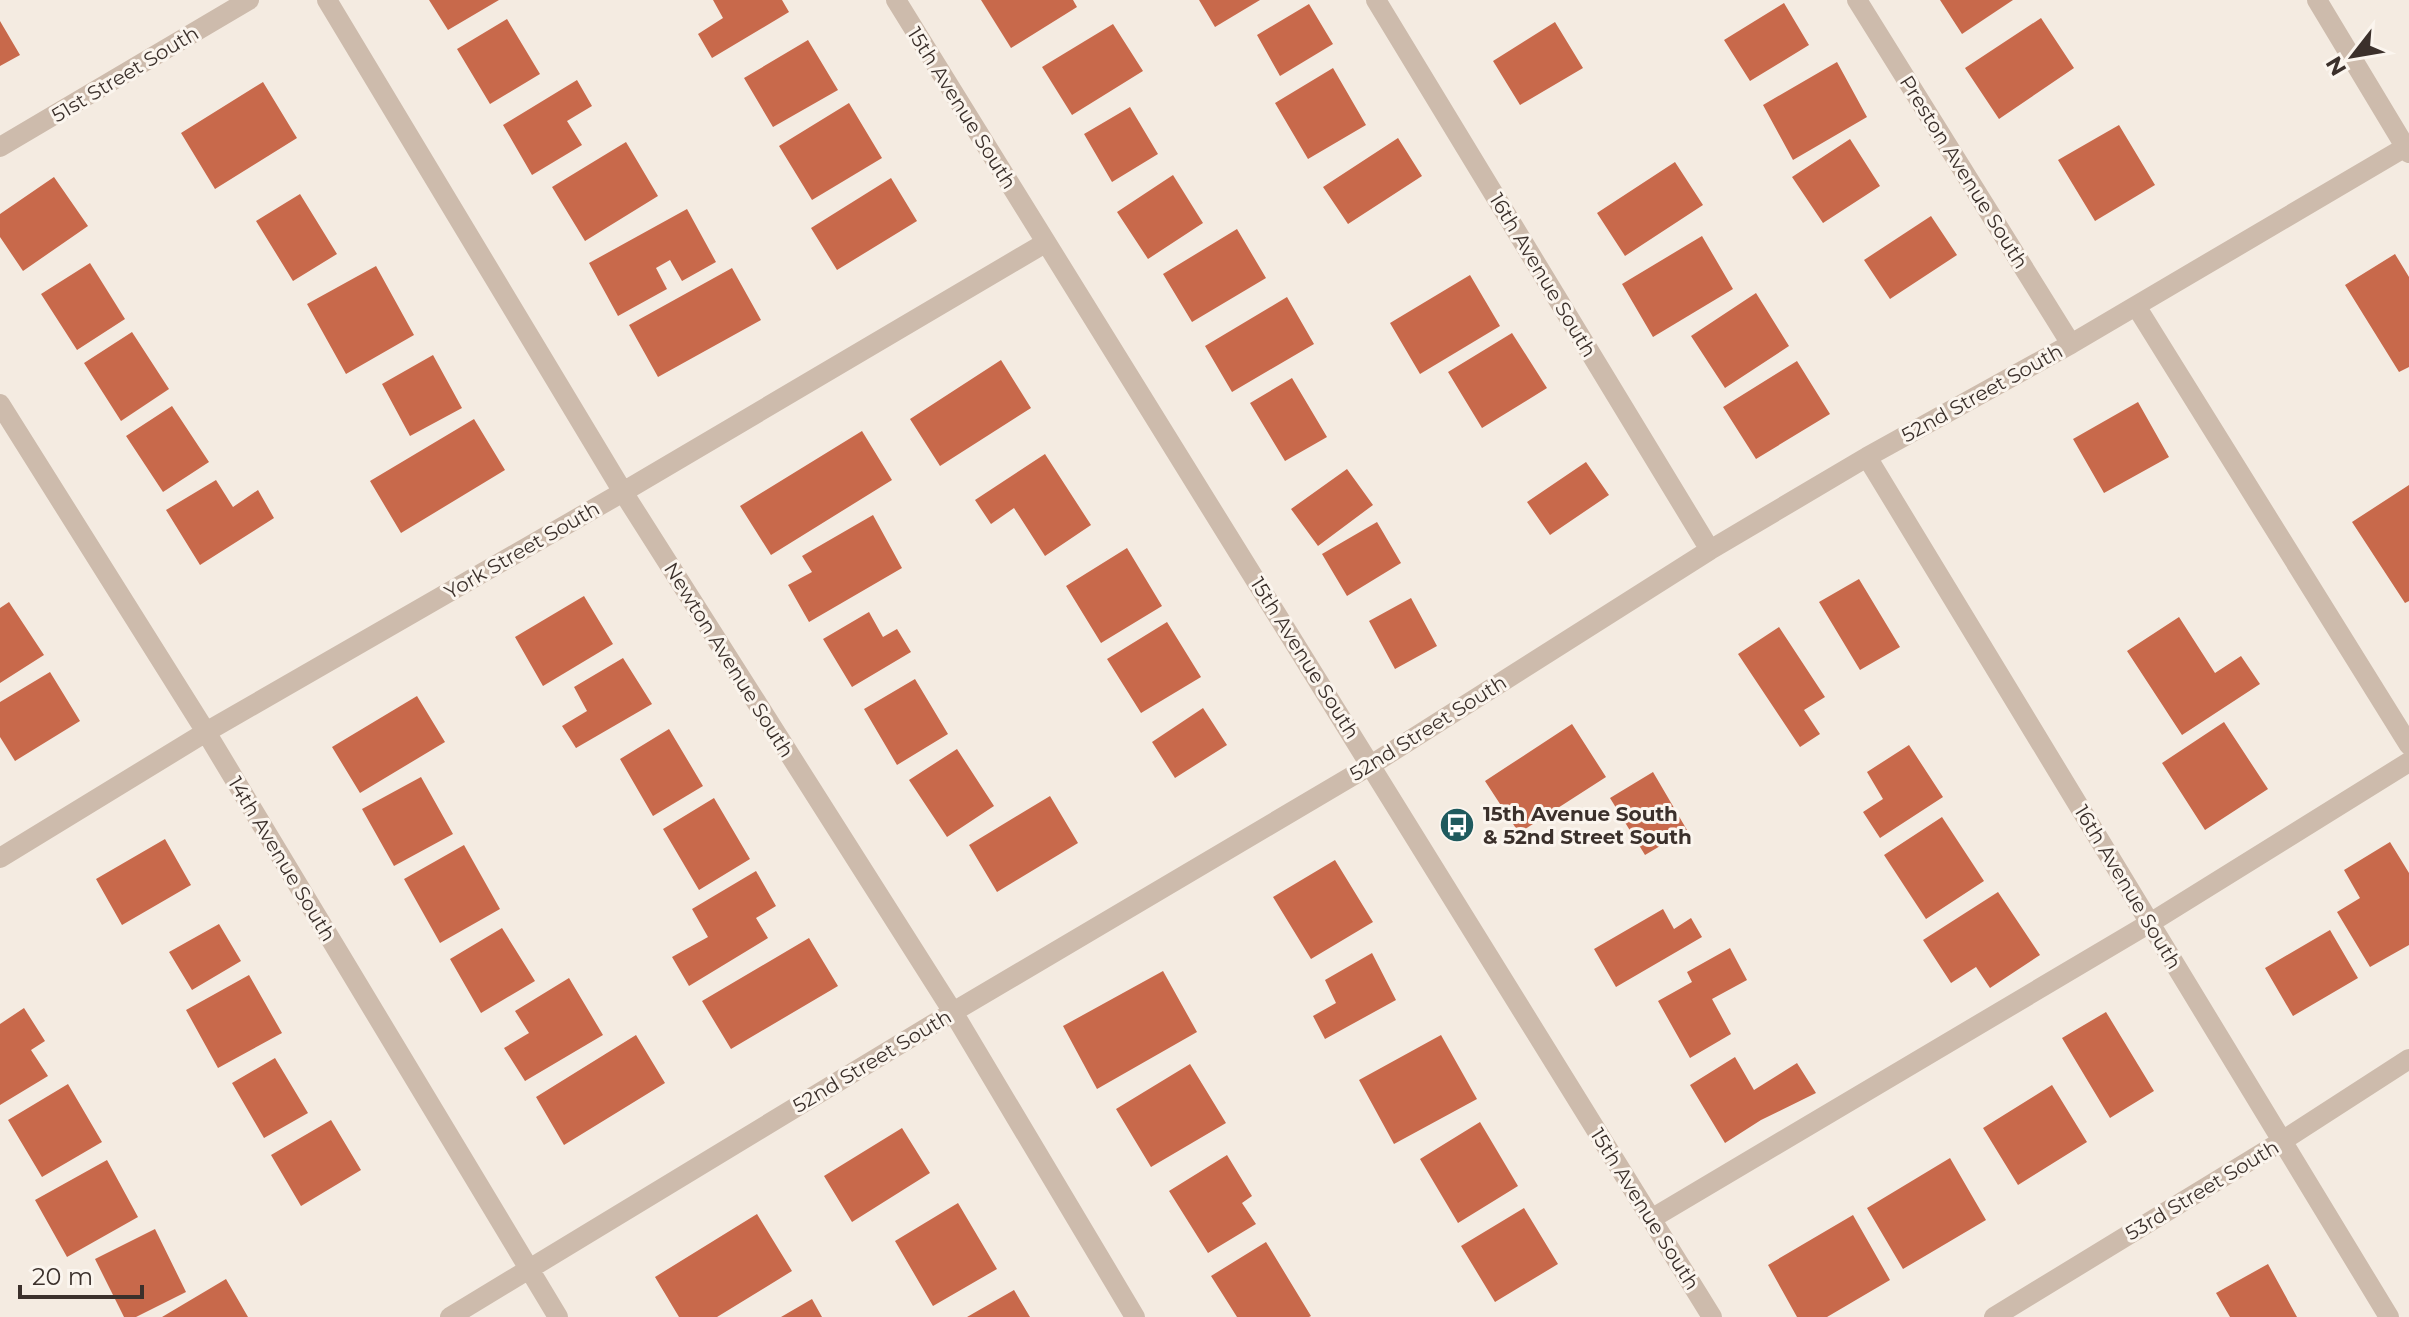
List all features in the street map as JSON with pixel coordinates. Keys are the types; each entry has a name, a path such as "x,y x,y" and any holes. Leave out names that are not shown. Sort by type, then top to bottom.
{"street":[{"name":"51st Street South","path":"0,147 249,0"},
{"name":"Newton Avenue South","path":"327,0 623,492 953,1012 1135,1317"},
{"name":"15th Avenue South","path":"896,0 1712,1317"},
{"name":"16th Avenue South","path":"1376,0 1710,550"},
{"name":"Preston Avenue South","path":"1857,0 2071,344"},
{"path":"2317,0 2408,148"},
{"name":"52nd Street South","path":"450,1317 953,1012 1371,765 1710,550 2408,148"},
{"name":"York Street South","path":"0,858 206,732 623,492 1045,243"},
{"path":"2136,306 2409,745"},
{"name":"14th Avenue South","path":"0,404 206,732 558,1317"},
{"name":"16th Avenue South","path":"1867,457 2389,1317"},
{"path":"1651,1219 2150,923 2409,762"},
{"name":"53rd Street South","path":"1994,1317 2282,1141 2409,1059"}],"building":[{"path":"429,0 499,0 448,30"},
{"path":"713,0 782,0 789,12 712,58 698,34 723,18"},
{"path":"981,0 1073,0 1077,7 1011,48"},
{"path":"1199,0 1260,0 1215,27"},
{"path":"1940,0 2013,0 1962,34"},
{"path":"1784,3 1809,45 1750,81 1724,40"},
{"path":"1309,4 1333,44 1280,76 1257,35"},
{"path":"2041,18 2074,68 1999,119 1965,68"},
{"path":"507,19 540,74 490,104 457,49"},
{"path":"0,21 20,55 0,66"},
{"path":"1555,22 1583,68 1520,105 1493,61"},
{"path":"1113,24 1143,71 1072,115 1042,67"},
{"path":"808,40 838,90 773,127 744,78"},
{"path":"1837,62 1867,117 1793,160 1763,105"},
{"path":"1333,68 1366,125 1308,159 1275,103"},
{"path":"577,80 592,106 567,121 582,145 532,175 503,125"},
{"path":"263,82 297,138 215,189 181,133"},
{"path":"849,103 882,158 812,200 779,146"},
{"path":"1130,107 1158,154 1112,182 1084,134"},
{"path":"2119,125 2155,185 2095,221 2058,160"},
{"path":"1398,138 1422,176 1348,224 1323,187"},
{"path":"1850,139 1880,186 1823,223 1792,177"},
{"path":"626,142 658,196 585,241 552,187"},
{"path":"1675,162 1703,205 1625,256 1597,213"},
{"path":"1173,175 1203,223 1148,259 1117,212"},
{"path":"54,177 88,226 23,271 0,237 0,214"},
{"path":"891,178 917,221 837,270 811,228"},
{"path":"300,194 337,254 293,281 256,221"},
{"path":"687,209 716,262 682,281 670,260 656,268 667,289 618,316 589,263"},
{"path":"1931,216 1957,255 1890,299 1864,260"},
{"path":"1237,229 1266,278 1192,322 1163,274"},
{"path":"1702,236 1733,289 1653,337 1622,284"},
{"path":"2395,254 2409,277 2409,367 2399,372 2345,285"},
{"path":"90,263 125,319 77,350 41,294"},
{"path":"376,266 414,335 346,374 307,304"},
{"path":"732,268 761,320 658,377 629,325"},
{"path":"1470,275 1500,326 1420,374 1390,323"},
{"path":"1756,293 1789,346 1725,388 1691,336"},
{"path":"1287,297 1314,344 1232,392 1205,346"},
{"path":"132,332 169,389 121,421 84,363"},
{"path":"1512,333 1547,388 1482,428 1448,372"},
{"path":"433,355 462,408 410,436 382,384"},
{"path":"1001,360 1031,408 940,466 910,419"},
{"path":"1797,361 1830,414 1756,459 1723,407"},
{"path":"1292,378 1327,437 1285,461 1250,403"},
{"path":"2138,402 2169,457 2104,493 2073,439"},
{"path":"172,406 209,462 163,492 126,436"},
{"path":"474,419 505,470 401,533 370,481"},
{"path":"862,431 892,480 771,555 740,506"},
{"path":"1045,454 1091,525 1045,556 1014,508 991,524 975,500"},
{"path":"1586,462 1609,495 1550,535 1527,502"},
{"path":"1347,469 1373,505 1318,546 1291,509"},
{"path":"216,480 233,507 258,490 274,518 200,565 166,510"},
{"path":"2409,485 2409,601 2405,603 2352,522"},
{"path":"873,515 902,568 809,622 788,585 812,572 802,556"},
{"path":"1377,522 1401,563 1347,596 1322,554"},
{"path":"1127,548 1162,606 1101,643 1066,586"},
{"path":"1859,579 1900,647 1860,670 1819,602"},
{"path":"584,596 613,644 543,686 515,637"},
{"path":"1411,598 1437,646 1395,669 1369,621"},
{"path":"9,602 44,655 0,683 0,608"},
{"path":"869,612 883,637 897,629 911,652 852,687 823,639"},
{"path":"2179,617 2215,673 2241,656 2260,684 2182,735 2127,651"},
{"path":"1167,622 1201,677 1141,713 1107,659"},
{"path":"1779,627 1825,697 1804,710 1820,734 1800,747 1738,654"},
{"path":"623,658 652,704 576,748 562,726 587,711 574,687"},
{"path":"50,672 80,721 15,761 0,737 0,702"},
{"path":"915,679 948,734 897,765 864,709"},
{"path":"417,696 445,742 360,793 332,747"},
{"path":"1203,708 1227,745 1175,778 1152,742"},
{"path":"2224,722 2268,789 2205,830 2162,763"},
{"path":"1572,724 1606,777 1519,833 1485,781"},
{"path":"669,729 703,786 653,816 620,759"},
{"path":"1909,745 1943,797 1880,838 1863,812 1883,799 1867,772"},
{"path":"957,749 994,806 947,837 909,780"},
{"path":"1653,772 1687,830 1645,855 1610,798"},
{"path":"421,777 453,834 394,866 362,809"},
{"path":"1050,796 1078,843 997,892 969,845"},
{"path":"714,798 750,859 699,890 663,829"},
{"path":"1942,817 1984,881 1926,919 1884,855"},
{"path":"165,839 191,885 122,925 96,879"},
{"path":"2390,842 2409,873 2409,945 2370,967 2337,912 2360,898 2344,870"},
{"path":"464,845 500,909 440,943 404,879"},
{"path":"1335,860 1373,922 1311,959 1273,897"},
{"path":"756,871 776,906 756,918 768,938 689,986 672,957 708,937 692,909"},
{"path":"1998,892 2040,955 1990,988 1976,967 1951,983 1923,940"},
{"path":"1663,909 1674,929 1691,918 1702,937 1616,987 1594,949"},
{"path":"219,924 241,961 192,990 169,952"},
{"path":"502,928 535,981 481,1013 450,959"},
{"path":"2330,930 2358,978 2293,1016 2265,968"},
{"path":"809,938 838,986 731,1049 702,1001"},
{"path":"1730,948 1747,980 1712,999 1731,1034 1690,1058 1658,1001 1692,982 1687,972"},
{"path":"1372,953 1396,1000 1325,1039 1313,1016 1336,1003 1325,980"},
{"path":"1163,971 1197,1032 1097,1089 1063,1026"},
{"path":"249,975 282,1033 218,1068 186,1010"},
{"path":"569,978 603,1035 525,1081 504,1048 529,1033 515,1011"},
{"path":"24,1008 45,1041 31,1050 48,1076 0,1105 0,1024"},
{"path":"2106,1012 2154,1091 2110,1118 2062,1038"},
{"path":"636,1035 665,1083 564,1145 536,1097"},
{"path":"1441,1035 1477,1099 1394,1144 1359,1080"},
{"path":"1735,1057 1754,1090 1797,1063 1816,1093 1761,1120 1725,1143 1690,1085"},
{"path":"275,1058 308,1113 264,1138 232,1083"},
{"path":"1190,1064 1226,1123 1151,1167 1116,1109"},
{"path":"68,1084 102,1142 42,1177 8,1120"},
{"path":"2052,1085 2087,1142 2018,1185 1983,1128"},
{"path":"331,1120 361,1170 301,1206 271,1155"},
{"path":"1480,1122 1518,1186 1458,1223 1420,1159"},
{"path":"902,1128 930,1173 852,1222 824,1176"},
{"path":"1227,1155 1252,1196 1242,1203 1256,1224 1208,1253 1169,1191"},
{"path":"1950,1158 1986,1220 1903,1269 1867,1208"},
{"path":"107,1160 138,1217 67,1257 35,1200"},
{"path":"958,1203 997,1269 933,1306 895,1241"},
{"path":"1524,1208 1558,1264 1495,1302 1461,1246"},
{"path":"757,1214 792,1271 717,1317 679,1317 655,1277"},
{"path":"1853,1215 1890,1280 1827,1317 1797,1317 1768,1265"},
{"path":"155,1229 186,1292 136,1317 124,1317 95,1259"},
{"path":"1266,1242 1311,1316 1237,1317 1211,1276"},
{"path":"2268,1264 2297,1317 2230,1317 2216,1293"},
{"path":"226,1279 248,1317 162,1317"},
{"path":"1014,1290 1030,1317 967,1317"},
{"path":"812,1299 822,1317 781,1317"}],"place":[{"name":"15th Avenue South & 52nd Street South","path":"1457,825"}]}
